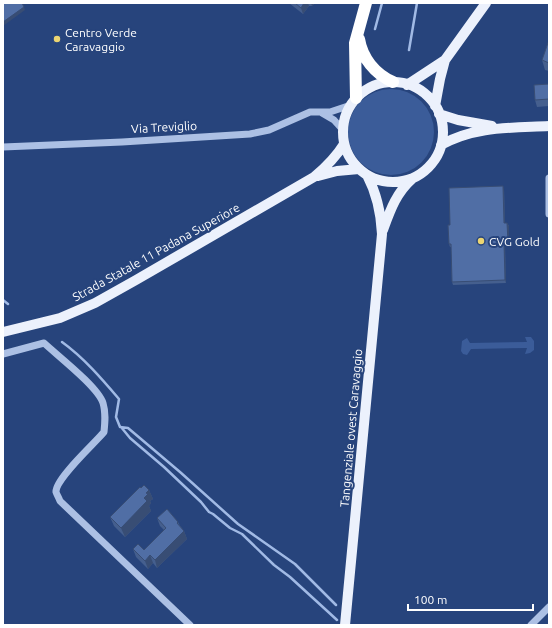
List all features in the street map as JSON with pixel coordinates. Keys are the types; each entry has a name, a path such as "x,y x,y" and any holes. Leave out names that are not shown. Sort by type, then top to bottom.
{"highway":[{"path":"354,102 357,72 355,50 366,3"},
{"path":"358,34 362,50 370,64 380,75 393,82"}],"main road":[{"path":"407,85 445,60 486,3"},
{"path":"445,60 440,79 437,110 442,127 441,146 429,166 413,177 393,182 380,180 363,172 351,160 344,144 343,130 345,117 354,102 379,84 393,82 407,85 420,90 437,110 458,120 504,128"},
{"path":"441,146 464,135 504,128 549,126"},
{"name":"Strada Statale 11 Padana Superiore","path":"3,332 60,318 95,303 127,286 314,177 330,163 344,144"},
{"name":"Strada Statale 11 Padana Superiore","path":"314,177 337,170 363,172"},
{"name":"Tangenziale ovest Caravaggio","path":"345,625 382,234 377,201 373,187 363,172"},
{"name":"Tangenziale ovest Caravaggio","path":"382,234 395,200 401,190 413,177"}],"street":[{"name":"Via Treviglio","path":"3,147 122,142 250,134 269,130 304,114 337,111 354,102"},
{"path":"322,113 334,120 343,130"},
{"path":"549,178 549,214"},
{"path":"3,354 44,343 92,387 103,402 105,414 104,432 72,466 58,484 56,492 60,501 190,625"},
{"path":"531,625 549,607"}],"shaded area":[{"path":"383,89 399,89 408,92 422,101 431,115 434,124 434,140 431,149 422,163 408,172 399,175 383,175 367,168 360,163 355,156 348,140 348,124 355,108 360,101 367,96"},
{"path":"525,337 531,337 534,341 534,350 530,353 525,354 527,348 471,349 467,355 463,354 461,351 462,341 467,338 470,343 527,342"}],"building":[{"path":"3,3 22,3 24,7 3,22"},
{"path":"295,3 304,3 301,8"},
{"path":"549,40 549,63 542,60"},
{"path":"549,84 549,99 535,100 534,85"},
{"path":"503,186 504,223 507,223 508,242 504,242 505,280 452,282 451,244 449,244 448,225 450,225 449,188"},
{"path":"144,485 149,490 146,493 148,494 144,498 147,501 121,528 110,517 140,487 141,488"},
{"path":"167,509 184,531 155,560 150,555 145,561 133,549 138,544 144,550 166,528 157,518"}],"waterway":[{"path":"375,29 382,3"},
{"path":"409,50 417,3"},
{"path":"3,300 8,304"},
{"path":"62,342 85,361 119,399 116,417 120,427 128,428 238,524 295,564 336,605"},
{"path":"121,427 130,438 164,467 201,502 209,512 230,528 242,534 274,565 290,577 337,620"}],"place":[{"name":"Centro Verde Caravaggio","path":"57,39"},
{"name":"CVG Gold","path":"481,241"}]}
